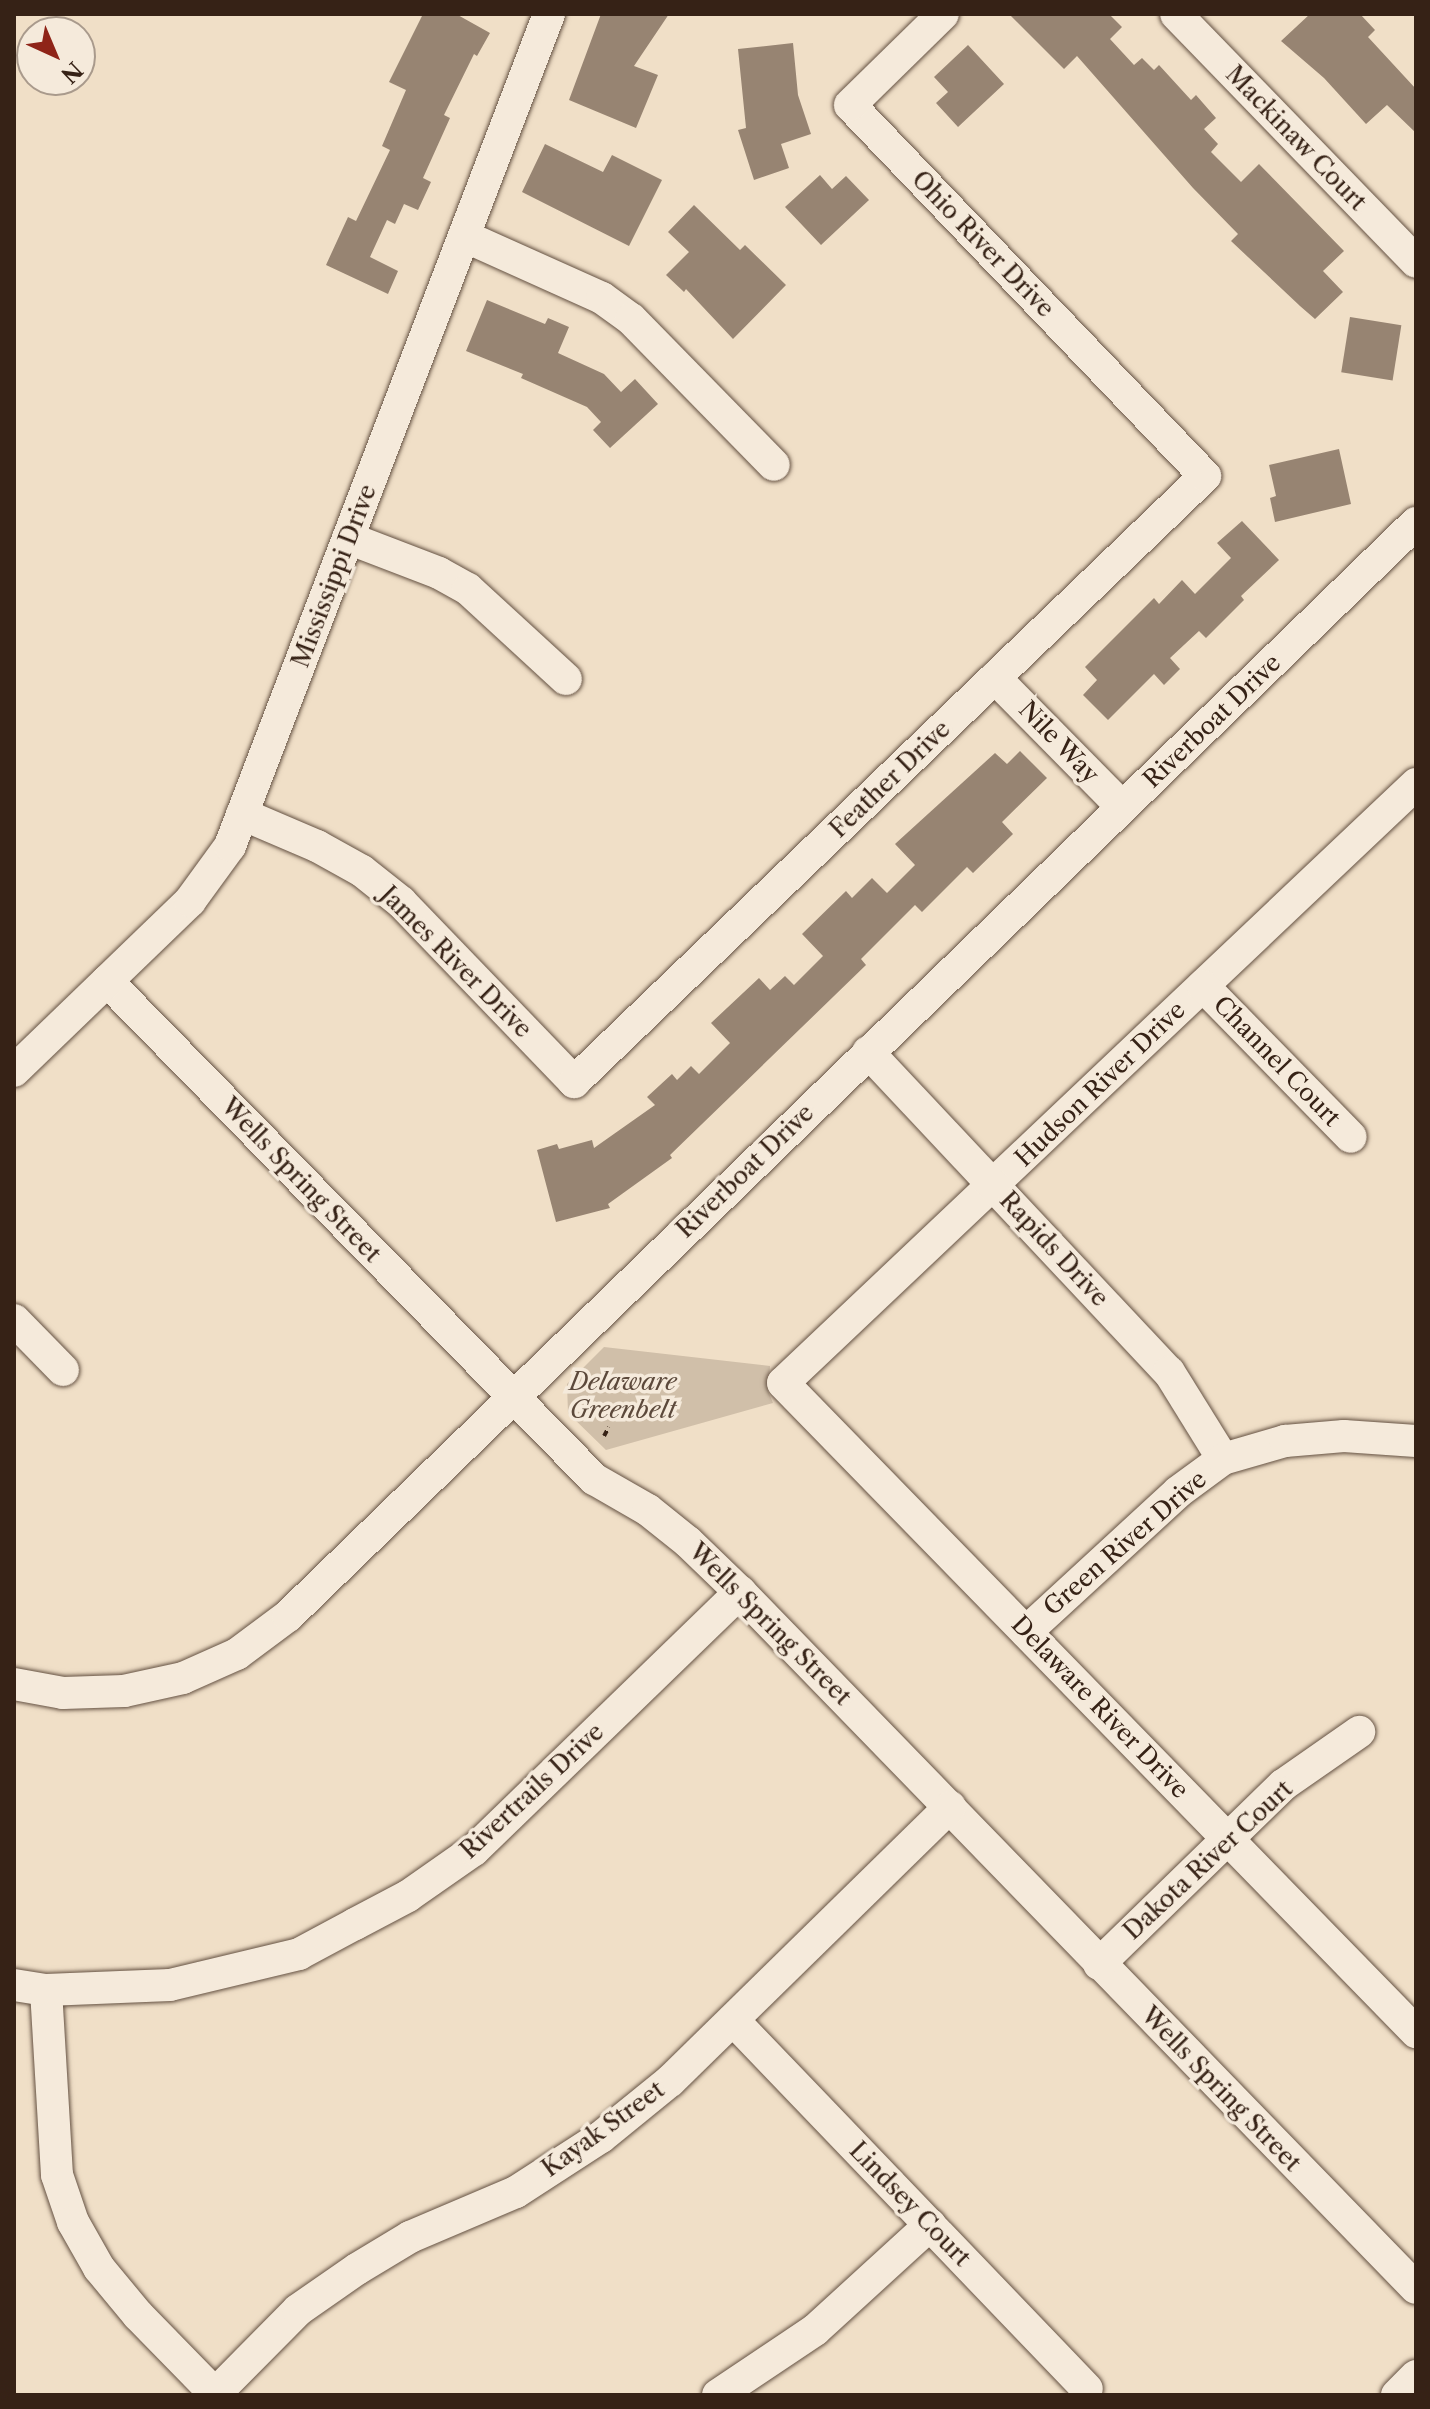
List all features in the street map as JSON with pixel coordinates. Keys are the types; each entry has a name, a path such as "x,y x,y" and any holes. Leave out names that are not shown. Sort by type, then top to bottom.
{"street":[{"name":"Mississippi Drive","path":"14,1071 190,901 218,867 242,814 549,14"},
{"name":"Ohio River Drive","path":"943,14 850,105 1205,476"},
{"name":"Mackinaw Court","path":"1176,14 1416,262"},
{"path":"464,236 602,298 631,319 774,465"},
{"name":"Feather Drive","path":"574,1082 1205,476"},
{"name":"Riverboat Drive","path":"14,1684 63,1693 124,1691 183,1678 237,1654 288,1616 1416,523"},
{"path":"348,538 439,573 468,589 566,679"},
{"name":"Nile Way","path":"995,678 1122,807"},
{"name":"Hudson River Drive","path":"783,1383 1416,784"},
{"name":"James River Drive","path":"242,814 317,846 362,871 401,902 574,1082"},
{"name":"Wells Spring Street","path":"107,981 594,1479 648,1510 688,1542 740,1592 1416,2288"},
{"name":"Channel Court","path":"1203,986 1351,1137"},
{"name":"Rapids Drive","path":"868,1052 1169,1372 1223,1459"},
{"path":"14,1320 63,1370"},
{"name":"Delaware River Drive","path":"783,1383 1416,2032"},
{"name":"Green River Drive","path":"1026,1632 1178,1492 1223,1459 1300,1440 1344,1436 1416,1441"},
{"name":"Rivertrails Drive","path":"14,1985 46,1990 170,1985 244,1970 299,1954 408,1896 474,1850 740,1592"},
{"name":"Dakota River Court","path":"1099,1964 1283,1785 1359,1732"},
{"name":"Kayak Street","path":"215,2394 298,2310 410,2237 516,2192 601,2137 670,2081 950,1807"},
{"path":"46,1990 57,2175 73,2222 109,2280 215,2394"},
{"name":"Lindsey Court","path":"733,2020 1087,2389"},
{"path":"718,2395 815,2330 930,2225"},
{"path":"1397,2395 1416,2376"}],"path":[{"path":"604,1436 609,1427"}],"green space":[{"name":"Delaware Greenbelt","path":"604,1347 770,1366 768,1391 773,1403 606,1450 568,1413 567,1384"}],"building":[{"path":"423,14 456,14 490,33 477,56 474,54 444,115 450,118 423,178 431,182 418,210 404,204 395,224 387,220 370,257 398,271 388,294 326,265 348,217 356,221 390,150 382,146 406,90 389,82"},
{"path":"601,14 669,14 634,66 658,75 636,128 569,100"},
{"path":"1009,14 1109,14 1122,27 1110,39 1134,65 1142,58 1154,70 1159,65 1191,100 1196,95 1216,118 1204,129 1218,144 1211,152 1241,182 1259,164 1344,251 1323,271 1343,292 1315,319 1231,241 1238,234 1193,188 1077,56 1064,69"},
{"path":"1310,14 1360,14 1375,30 1368,37 1416,89 1416,133 1387,105 1366,124 1324,78 1281,41"},
{"path":"793,43 798,95 811,134 781,144 789,168 754,180 738,130 746,128 738,49"},
{"path":"968,45 1004,84 958,127 936,103 948,92 934,77"},
{"path":"545,144 603,172 612,155 662,180 629,246 522,192"},
{"path":"820,175 832,189 846,176 869,200 821,245 785,207"},
{"path":"694,205 740,250 745,245 786,285 733,339 686,289 684,292 666,275 689,252 668,232"},
{"path":"487,300 545,324 548,318 569,327 558,353 604,374 621,392 635,379 658,404 610,448 593,430 601,422 587,407 521,378 523,374 466,351"},
{"path":"1350,317 1401,325 1393,380 1341,372"},
{"path":"1339,449 1351,504 1275,522 1270,498 1276,496 1269,465"},
{"path":"1242,521 1279,560 1241,596 1244,600 1206,638 1199,631 1170,658 1180,669 1164,685 1154,674 1108,720 1083,695 1097,680 1085,667 1154,598 1159,604 1182,580 1195,594 1231,558 1217,543"},
{"path":"1020,751 1047,778 1002,822 1013,834 973,873 967,867 922,912 915,905 861,959 866,965 670,1155 672,1158 608,1204 610,1208 556,1222 537,1150 557,1144 559,1149 592,1140 594,1148 655,1105 647,1097 672,1074 677,1080 691,1066 699,1074 730,1043 711,1023 759,978 770,990 785,976 794,985 823,956 802,934 846,891 852,898 872,878 887,893 915,865 895,844 995,753 1007,764"}]}
